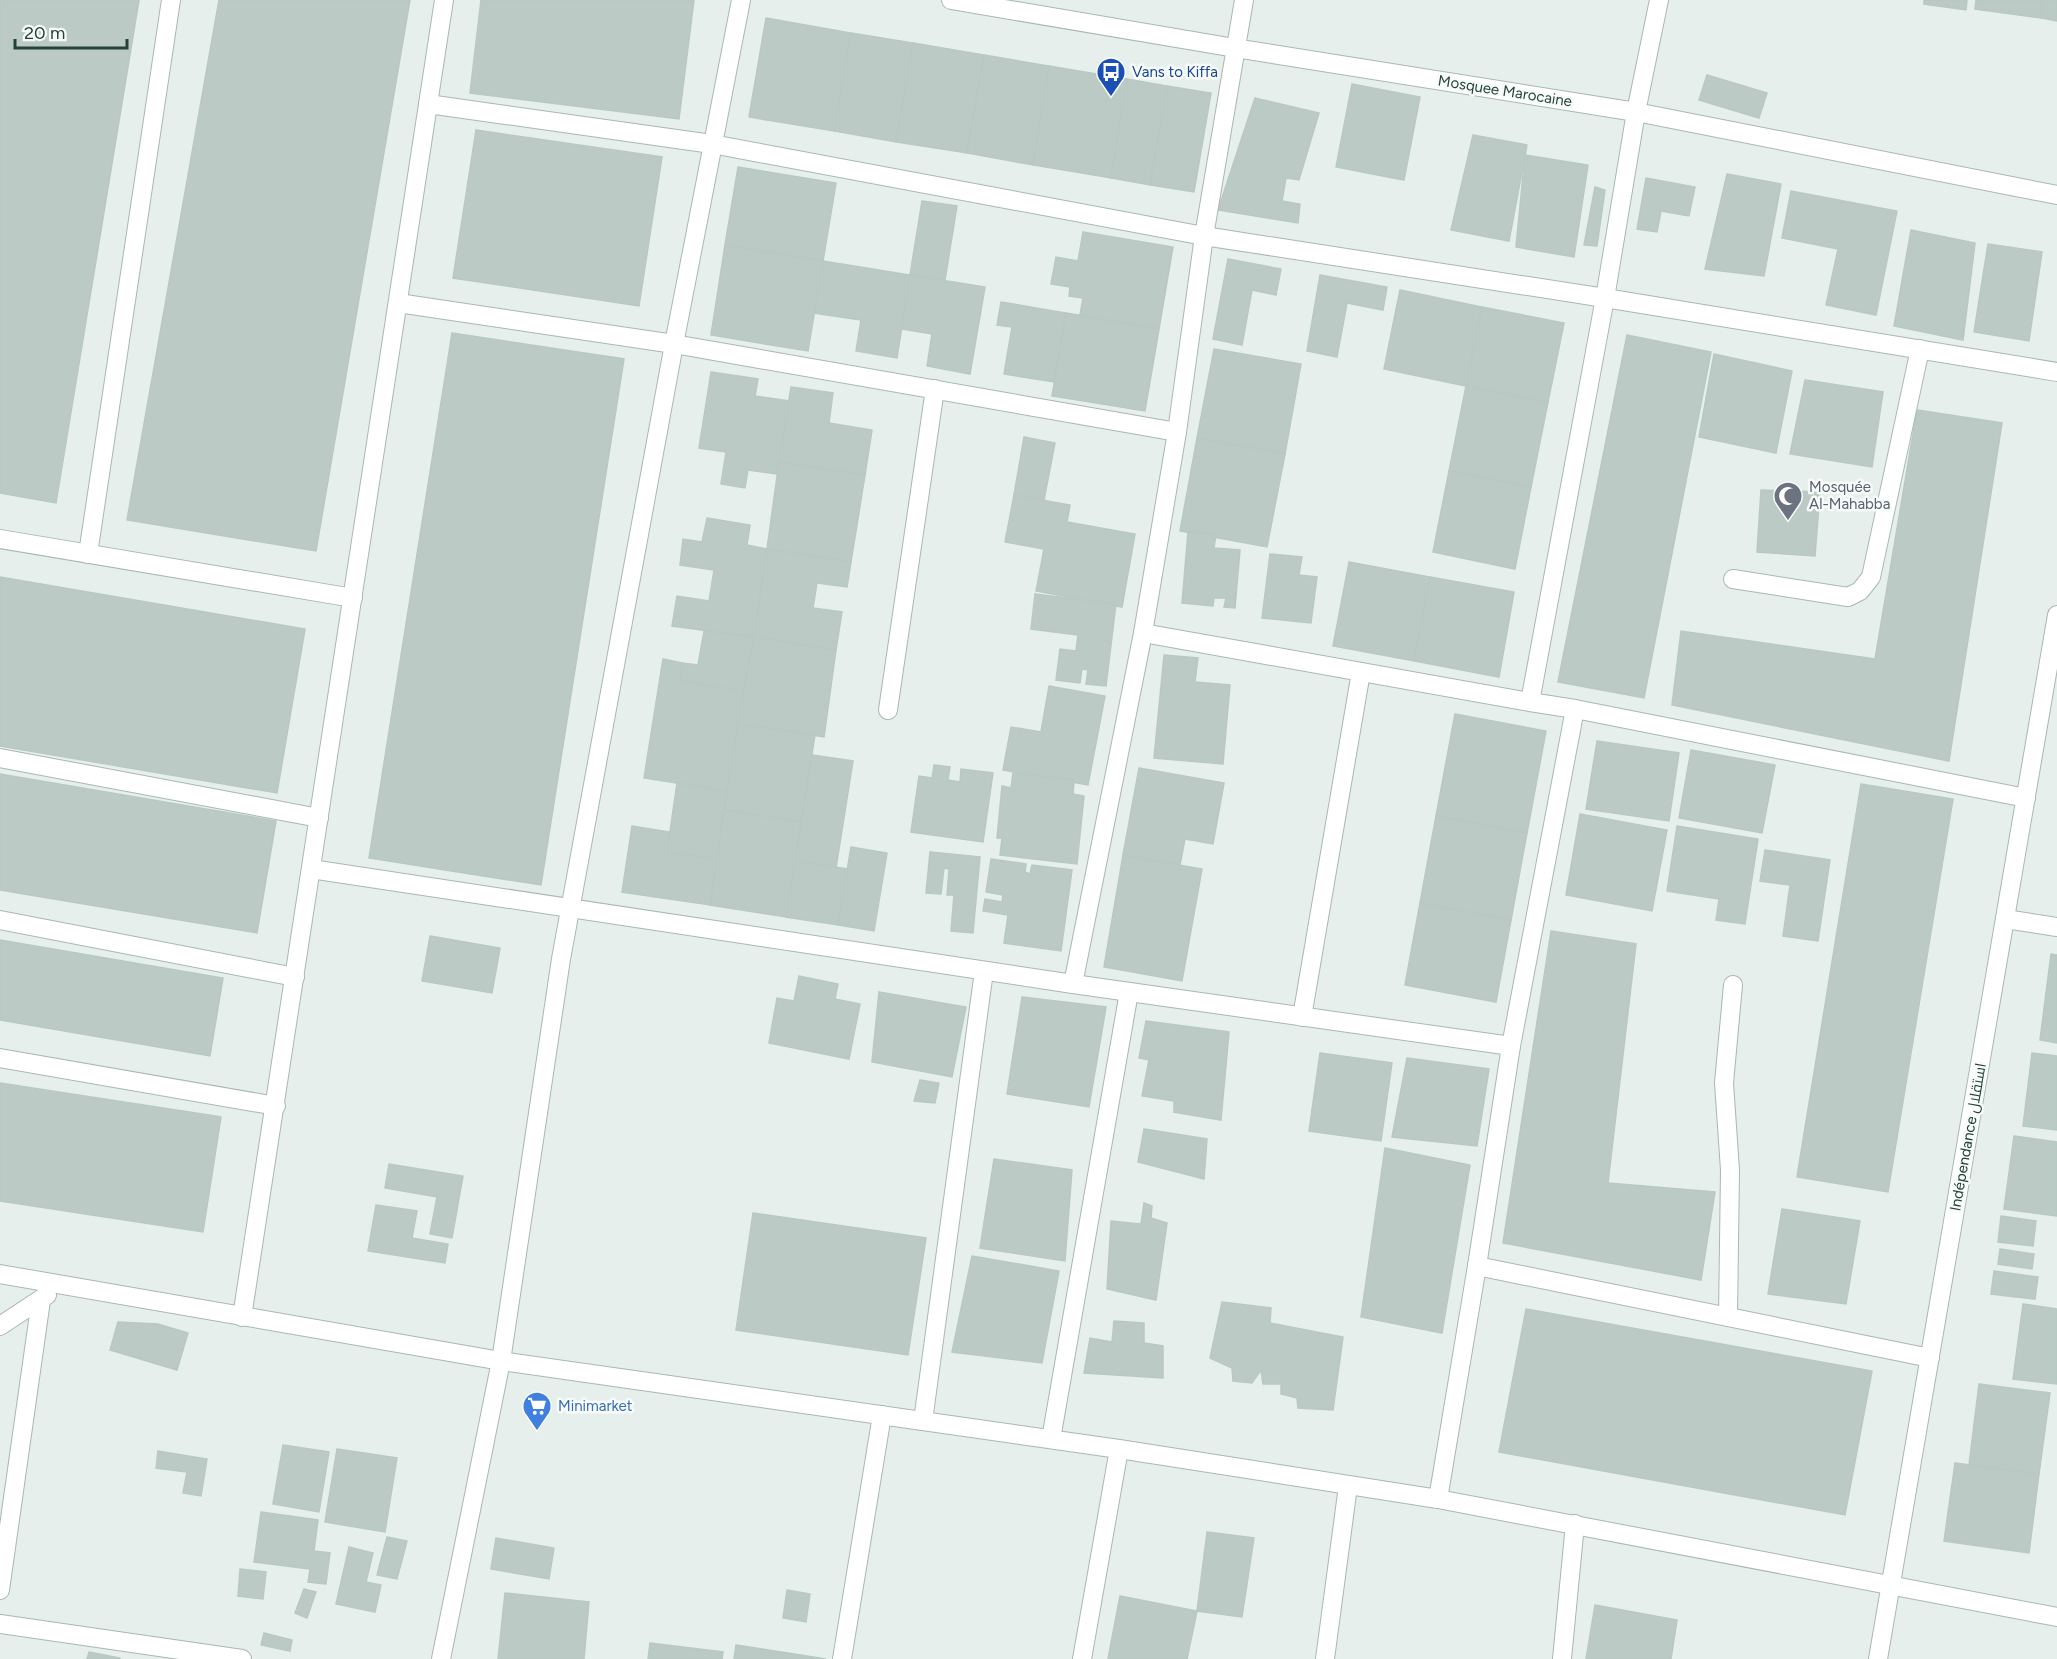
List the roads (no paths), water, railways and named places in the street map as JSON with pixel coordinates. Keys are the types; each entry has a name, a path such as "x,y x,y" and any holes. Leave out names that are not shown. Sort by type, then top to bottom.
{"street":[{"path":"88,554 171,0"},
{"path":"242,1317 444,0"},
{"path":"441,1659 501,1361 570,908 674,344 741,0"},
{"name":"Mosquee Marocaine","path":"951,0 1636,112 2057,195"},
{"path":"1073,984 1143,633 1178,432 1204,236 1244,0"},
{"path":"1530,702 1605,298 1636,112 1659,0"},
{"path":"428,104 712,144 1204,236 1605,298 2057,372"},
{"path":"398,303 674,344 1178,432"},
{"path":"1733,579 1848,597 1860,591 1871,577 1920,350"},
{"path":"888,710 935,389"},
{"path":"0,539 353,598"},
{"name":"Indépendance استقلال","path":"1878,1659 2057,615"},
{"path":"1143,633 1575,709 2026,798"},
{"path":"1302,1017 1361,672"},
{"path":"1438,1499 1478,1266 1511,1046 1575,709"},
{"path":"0,758 319,818"},
{"path":"311,869 984,971 1511,1046"},
{"path":"2005,919 2057,927"},
{"path":"0,920 295,977"},
{"path":"923,1420 984,971"},
{"path":"1728,1317 1730,1170 1724,1083 1733,985"},
{"path":"1051,1439 1129,992"},
{"path":"0,1058 276,1106"},
{"path":"1478,1266 1930,1358"},
{"path":"0,1274 501,1361 923,1420 1438,1499 2057,1617"},
{"path":"0,1326 63,1284"},
{"path":"0,1590 40,1300"},
{"path":"842,1659 882,1415"},
{"path":"1082,1659 1119,1449"},
{"path":"1324,1659 1348,1486"},
{"path":"1562,1659 1575,1524"},
{"path":"0,1624 242,1659"}],"place":[{"name":"Vans to Kiffa","path":"1111,98"},
{"name":"Mosquée Al-Mahabba","path":"1788,522"},
{"name":"Minimarket","path":"537,1432"}]}
